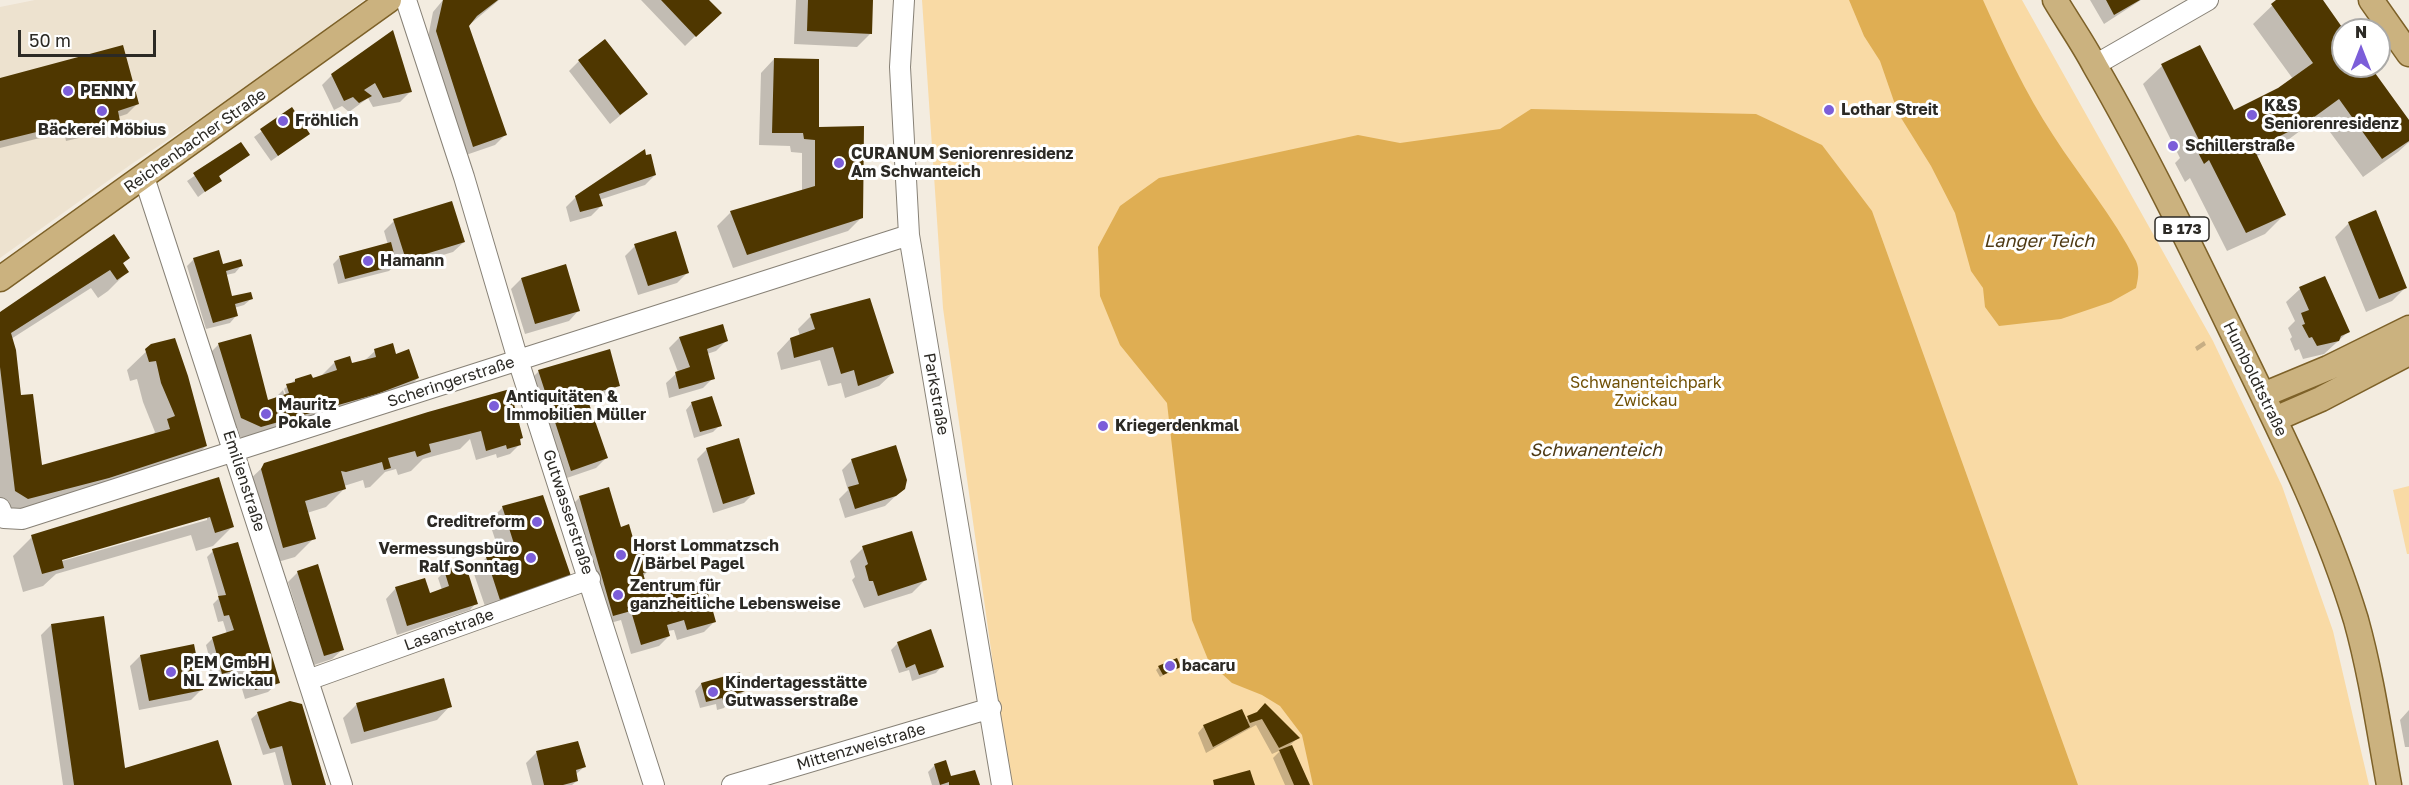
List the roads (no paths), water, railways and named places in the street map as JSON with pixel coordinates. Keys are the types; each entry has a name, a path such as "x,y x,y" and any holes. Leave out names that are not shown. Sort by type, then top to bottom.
{"main road":[{"name":"Reichenbacher Straße","path":"0,279 389,0"},
{"name":"Humboldtstraße","path":"2055,0 2095,65 2196,257 2297,466 2327,538 2356,621 2373,693 2389,785"},
{"path":"2371,0 2409,54"},
{"path":"2263,395 2328,368 2409,328"},
{"path":"2275,419 2321,399 2409,353"}],"street":[{"name":"Gutwasserstraße","path":"405,0 464,177 519,360 654,785"},
{"name":"Parkstraße","path":"904,0 900,67 909,235 991,708 1002,785"},
{"path":"2095,65 2208,0"},
{"name":"Emilienstraße","path":"144,177 342,785"},
{"name":"Scheringerstraße","path":"0,508 3,518 22,519 909,235"},
{"name":"Lasanstraße","path":"308,680 590,579"},
{"name":"Mittenzweistraße","path":"732,785 991,708"}],"water":[{"name":"Langer Teich","path":"1849,0 1983,0 2033,103 2063,151 2117,228 2136,261 2138,278 2136,288 2111,302 2061,319 1999,326 1985,307 1983,288 1971,271 1955,213 1931,166 1898,113 1880,61 1864,36"},
{"name":"Schwanenteich","path":"1531,109 1756,114 1822,145 1872,211 2078,785 1313,785 1302,735 1280,706 1262,695 1232,683 1209,662 1192,620 1167,403 1120,345 1100,296 1098,247 1120,206 1159,178 1358,135 1400,143 1500,129"}],"place":[{"name":"PENNY","path":"68,91"},
{"name":"Lothar Streit","path":"1829,110"},
{"name":"Bäckerei Möbius","path":"102,111"},
{"name":"K&S Seniorenresidenz","path":"2252,115"},
{"name":"Fröhlich","path":"283,121"},
{"name":"Schillerstraße","path":"2173,146"},
{"name":"CURANUM Seniorenresidenz Am Schwanteich","path":"839,163"},
{"name":"Hamann","path":"368,261"},
{"name":"Antiquitäten & Immobilien Müller","path":"494,406"},
{"name":"Mauritz Pokale","path":"266,414"},
{"name":"Kriegerdenkmal","path":"1103,426"},
{"name":"Creditreform","path":"537,522"},
{"name":"Horst Lommatzsch / Bärbel Pagel","path":"621,555"},
{"name":"Vermessungsbüro Ralf Sonntag","path":"531,558"},
{"name":"Zentrum für ganzheitliche Lebensweise","path":"618,595"},
{"name":"bacaru","path":"1170,666"},
{"name":"PEM GmbH NL Zwickau","path":"171,672"},
{"name":"Kindertagesstätte Gutwasserstraße","path":"713,692"}],"park label":[{"name":"Schwanenteichpark Zwickau","path":"1646,392"}]}
